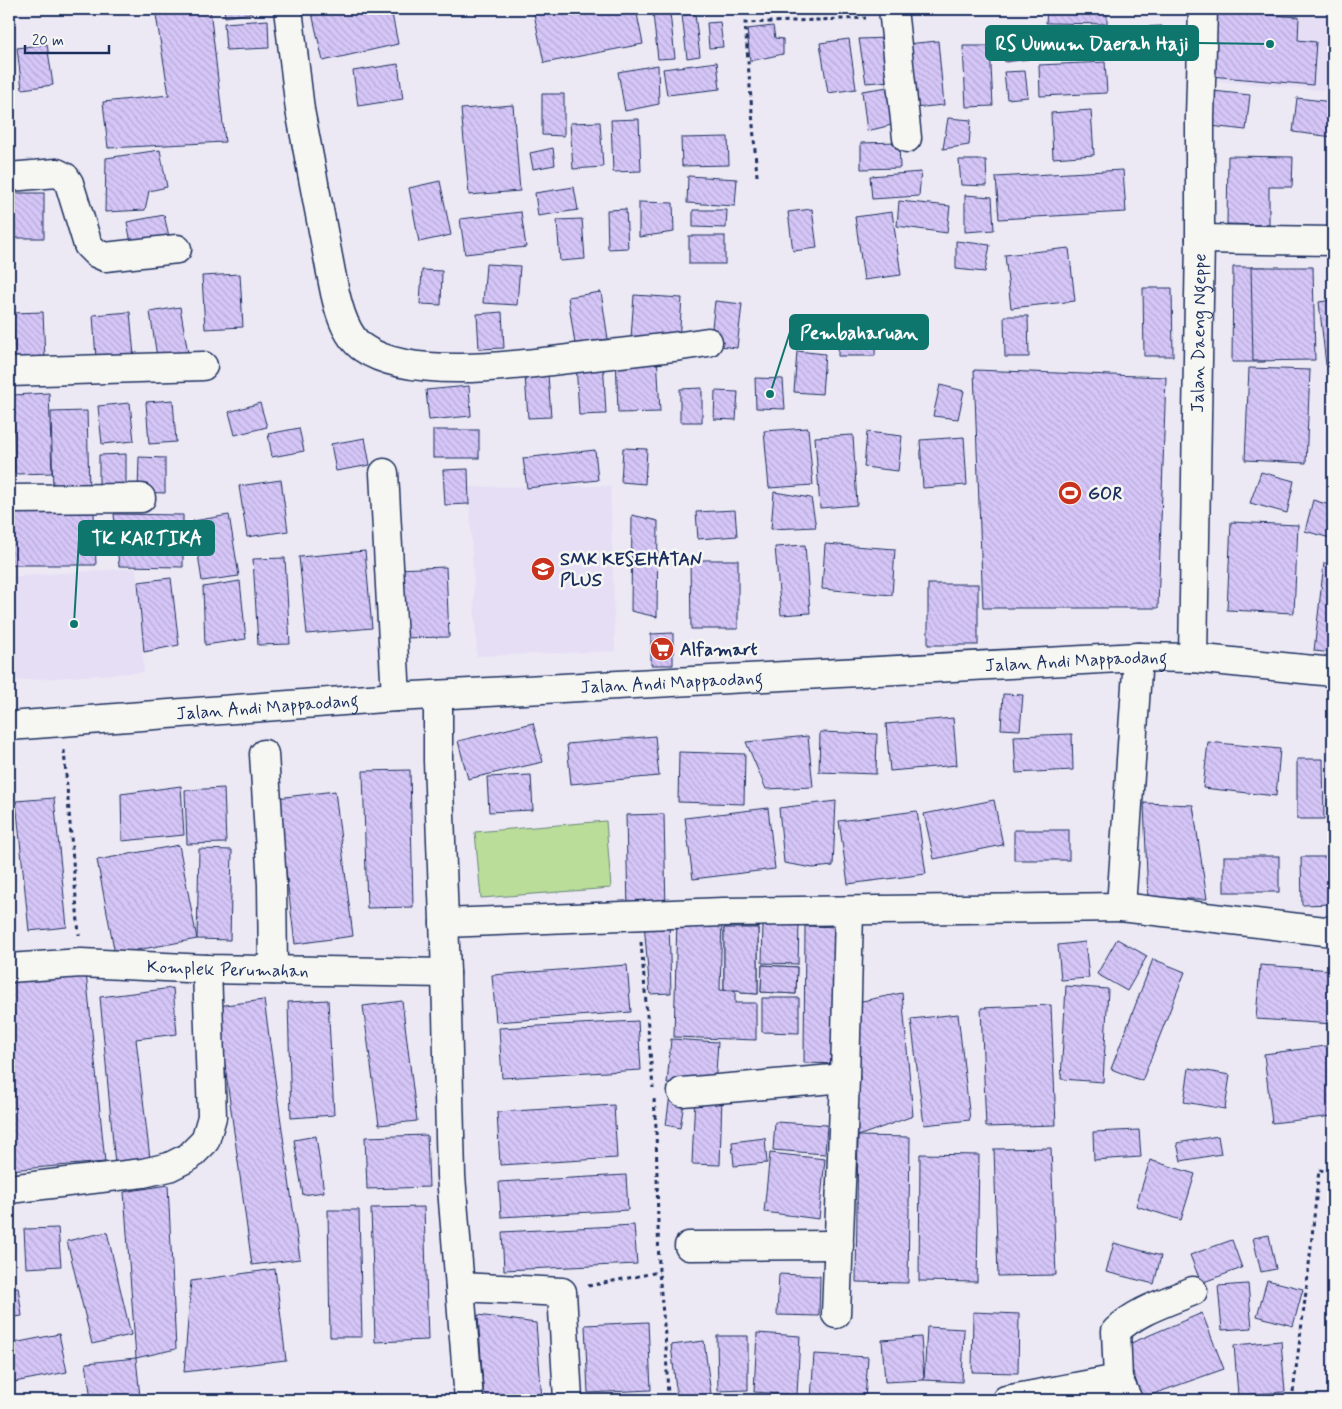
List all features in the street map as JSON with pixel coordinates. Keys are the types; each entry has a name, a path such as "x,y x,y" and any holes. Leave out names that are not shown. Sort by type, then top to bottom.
{"street":[{"path":"288,9 300,110 338,306 346,327 360,346 378,357 410,365 476,368 708,342"},
{"name":"Jalan Daeng Ngeppe","path":"1193,658 1203,9"},
{"path":"894,12 907,138"},
{"path":"9,177 57,172 65,177 69,183 88,245 96,253 105,257 177,249"},
{"path":"1200,239 1333,241"},
{"path":"9,372 203,366"},
{"path":"384,474 396,697"},
{"path":"9,500 141,498"},
{"path":"1121,906 1138,657"},
{"name":"Jalan Andi Mappaodang","path":"9,726 396,697 1138,657 1193,658 1333,672"},
{"path":"438,695 438,761 451,1176 469,1400"},
{"path":"264,754 272,884 273,970"},
{"path":"444,922 723,912 1121,906 1333,932"},
{"path":"836,1314 849,911"},
{"name":"Komplek Perumahan","path":"9,968 81,964 207,969 446,973"},
{"path":"9,1189 143,1173 169,1168 189,1157 206,1141 212,1117 207,969"},
{"path":"682,1092 845,1078"},
{"path":"689,1246 839,1245"},
{"path":"460,1287 562,1292 568,1400"},
{"path":"1006,1400 1123,1390 1116,1331 1125,1322 1138,1315 1193,1291"}],"path":[{"path":"757,176 746,23 950,9"},
{"path":"62,721 81,964"},
{"path":"638,916 653,1088"},
{"path":"654,1098 659,1272 666,1346 668,1400"},
{"path":"1292,1400 1319,1170 1333,1172"},
{"path":"562,1292 659,1272"}],"shaded area":[{"path":"1209,9 1333,9 1333,91 1206,80"},
{"name":"SMK KESEHATAN PLUS","path":"610,486 615,651 477,656 469,487"},
{"path":"136,568 144,672 9,681 9,577"}],"green space":[{"path":"606,821 611,888 481,898 475,832"}],"building":[{"path":"155,9 210,9 225,142 108,148 103,102 169,95"},
{"path":"224,9 251,9 251,13 225,17"},
{"path":"311,9 391,9 398,44 323,61"},
{"path":"533,9 636,9 643,44 544,63"},
{"path":"1047,9 1107,9 1107,24 1046,23"},
{"path":"1216,11 1299,17 1298,40 1316,42 1313,85 1210,76"},
{"path":"670,13 675,58 658,59 653,14"},
{"path":"695,14 700,56 687,58 682,15"},
{"path":"268,20 269,48 226,50 224,23"},
{"path":"720,22 723,47 709,48 707,23"},
{"path":"773,26 775,38 783,39 783,54 750,61 747,29"},
{"path":"1162,26 1163,50 1098,54 1096,29"},
{"path":"1025,35 1029,59 1005,62 1001,40"},
{"path":"888,38 891,81 866,83 859,39"},
{"path":"849,39 856,89 828,93 820,43"},
{"path":"938,41 944,105 913,108 906,44"},
{"path":"47,44 53,85 22,89 17,48"},
{"path":"963,46 990,46 993,106 966,107"},
{"path":"717,62 720,89 667,95 663,69"},
{"path":"1105,62 1107,93 1040,96 1039,65"},
{"path":"398,64 403,99 358,106 353,71"},
{"path":"658,65 659,104 625,111 618,72"},
{"path":"1025,71 1028,97 1007,99 1004,72"},
{"path":"895,86 896,124 867,131 862,91"},
{"path":"1213,91 1250,95 1246,130 1210,126"},
{"path":"542,94 564,94 564,136 542,135"},
{"path":"1297,98 1333,102 1333,137 1293,132"},
{"path":"513,105 520,191 469,195 461,109"},
{"path":"1091,110 1094,155 1053,158 1051,113"},
{"path":"948,118 971,120 969,145 943,149"},
{"path":"639,119 641,171 613,172 611,120"},
{"path":"600,122 603,167 573,169 570,123"},
{"path":"728,137 729,165 682,166 681,138"},
{"path":"899,142 900,168 861,169 861,143"},
{"path":"553,148 555,165 533,169 530,153"},
{"path":"160,150 167,187 149,191 145,210 105,212 106,158"},
{"path":"1228,156 1293,157 1292,187 1269,187 1269,225 1227,224"},
{"path":"959,160 986,160 987,186 961,185"},
{"path":"1123,170 1126,212 999,219 996,177"},
{"path":"921,172 919,196 872,199 870,176"},
{"path":"688,176 737,179 735,206 687,203"},
{"path":"440,181 451,235 419,242 409,188"},
{"path":"574,187 578,210 538,216 535,193"},
{"path":"9,193 44,193 44,238 9,238"},
{"path":"965,195 992,197 994,230 965,232"},
{"path":"899,201 950,206 947,233 897,226"},
{"path":"639,202 673,203 674,232 639,237"},
{"path":"626,209 628,248 608,249 607,210"},
{"path":"812,209 817,248 793,251 788,212"},
{"path":"693,210 727,210 726,228 693,227"},
{"path":"521,212 526,247 465,254 460,219"},
{"path":"892,212 901,275 864,280 855,217"},
{"path":"164,215 171,245 133,253 127,222"},
{"path":"582,219 585,259 560,261 557,220"},
{"path":"689,236 725,236 725,264 689,264"},
{"path":"956,241 990,245 985,272 956,269"},
{"path":"1069,248 1075,301 1011,308 1005,255"},
{"path":"486,264 520,266 517,305 483,303"},
{"path":"1233,267 1266,267 1265,362 1232,362"},
{"path":"1251,267 1313,267 1315,360 1253,361"},
{"path":"422,270 442,271 441,305 420,304"},
{"path":"240,274 243,327 205,329 202,276"},
{"path":"1143,288 1172,288 1173,356 1144,356"},
{"path":"601,292 608,339 575,344 568,297"},
{"path":"634,295 682,298 679,341 631,338"},
{"path":"1333,300 1333,364 1326,365 1319,302"},
{"path":"715,301 742,304 737,348 710,345"},
{"path":"180,307 188,353 157,357 150,312"},
{"path":"43,312 45,359 15,360 13,313"},
{"path":"130,312 134,356 96,359 93,315"},
{"path":"502,312 504,348 479,349 477,314"},
{"path":"1004,316 1028,316 1029,357 1005,357"},
{"path":"839,320 876,321 875,356 838,356"},
{"path":"797,351 825,354 822,394 794,392"},
{"path":"657,354 660,412 618,413 616,355"},
{"path":"603,359 606,414 579,415 576,361"},
{"path":"1249,368 1310,370 1306,463 1245,460"},
{"name":"GOR","path":"974,370 1166,377 1158,608 983,608"},
{"path":"548,374 551,417 528,418 525,376"},
{"path":"755,378 783,379 785,409 756,408"},
{"path":"940,385 964,391 958,419 933,416"},
{"path":"469,386 471,416 429,420 426,390"},
{"path":"702,388 702,422 680,422 680,389"},
{"path":"715,391 738,392 736,420 714,419"},
{"path":"49,393 52,473 15,474 13,395"},
{"path":"173,400 176,442 149,444 146,402"},
{"path":"130,403 134,441 102,444 98,406"},
{"path":"260,403 267,427 235,435 229,412"},
{"path":"87,411 89,491 53,491 51,412"},
{"path":"299,428 304,451 272,457 268,434"},
{"path":"808,428 813,485 769,488 764,431"},
{"path":"433,430 479,430 479,458 433,458"},
{"path":"867,432 902,436 898,471 864,467"},
{"path":"853,435 857,505 820,508 815,437"},
{"path":"964,437 967,485 923,488 920,440"},
{"path":"365,438 370,465 336,471 331,444"},
{"path":"623,448 647,449 645,484 621,482"},
{"path":"595,450 598,480 527,488 523,458"},
{"path":"126,454 126,494 99,491 99,455"},
{"path":"139,457 165,458 165,493 138,492"},
{"path":"468,469 469,504 445,505 443,470"},
{"path":"1261,472 1294,481 1287,513 1250,503"},
{"path":"281,480 288,531 247,537 239,486"},
{"path":"774,492 811,498 816,527 771,529"},
{"path":"1313,500 1333,506 1333,525 1330,538 1305,531"},
{"path":"735,510 737,536 698,539 696,512"},
{"path":"9,513 94,513 96,565 9,565"},
{"path":"114,514 183,515 183,567 119,566"},
{"path":"229,515 239,576 202,581 193,521"},
{"path":"632,515 658,521 657,617 631,611"},
{"path":"1231,522 1298,525 1294,613 1227,610"},
{"path":"825,544 895,549 892,595 822,589"},
{"path":"805,545 810,613 781,615 775,547"},
{"path":"365,551 372,628 307,634 299,557"},
{"path":"285,558 290,644 258,645 253,559"},
{"path":"690,560 738,560 738,629 691,629"},
{"path":"1324,563 1333,564 1333,653 1314,651"},
{"path":"446,567 449,637 399,638 396,569"},
{"path":"171,578 179,645 144,652 138,582"},
{"path":"240,581 246,639 205,645 203,587"},
{"path":"928,584 978,584 978,645 928,645"},
{"name":"Alfamart","path":"673,633 673,665 651,665 651,634"},
{"path":"1003,694 1023,695 1020,730 1001,729"},
{"path":"953,718 957,765 890,771 886,724"},
{"path":"533,723 543,762 468,779 458,741"},
{"path":"820,732 877,734 876,774 819,772"},
{"path":"1072,734 1073,770 1016,773 1014,736"},
{"path":"655,736 659,776 571,784 567,744"},
{"path":"808,736 813,787 766,789 746,742"},
{"path":"1208,742 1280,749 1276,796 1203,788"},
{"path":"679,752 745,754 744,804 678,802"},
{"path":"1297,759 1323,759 1324,819 1297,819"},
{"path":"410,770 413,907 367,908 363,771"},
{"path":"531,775 533,810 489,812 487,777"},
{"path":"181,786 184,835 122,841 121,794"},
{"path":"224,788 226,843 187,844 185,790"},
{"path":"335,791 353,936 295,944 277,798"},
{"path":"54,798 67,927 29,931 16,801"},
{"path":"994,800 1003,845 934,859 924,814"},
{"path":"836,801 833,866 813,868 784,863 779,808"},
{"path":"1144,803 1193,805 1207,899 1148,899"},
{"path":"768,808 775,869 693,879 685,818"},
{"path":"917,811 926,874 848,884 839,821"},
{"path":"664,814 666,912 628,912 626,815"},
{"path":"1014,830 1069,830 1069,860 1014,860"},
{"path":"179,845 197,939 115,954 97,860"},
{"path":"199,849 232,850 230,940 197,939"},
{"path":"1224,856 1279,856 1279,892 1224,892"},
{"path":"1301,857 1333,857 1333,904 1302,905"},
{"path":"9,879 12,906 9,907"},
{"path":"677,917 722,918 720,990 735,991 735,1003 756,1003 756,1040 674,1037"},
{"path":"669,921 671,993 650,994 644,923"},
{"path":"763,923 799,924 798,964 762,963"},
{"path":"805,926 843,927 842,1064 804,1063"},
{"path":"724,928 758,928 758,994 741,993 739,990 724,990"},
{"path":"724,928 758,928 758,994 741,993 739,990 724,990"},
{"path":"1117,939 1147,956 1127,991 1097,974"},
{"path":"1085,942 1089,978 1061,980 1058,945"},
{"path":"1153,959 1185,972 1142,1081 1111,1069"},
{"path":"627,965 631,1012 496,1022 492,975"},
{"path":"762,965 797,967 796,994 761,992"},
{"path":"762,965 797,967 796,994 761,992"},
{"path":"1260,965 1333,970 1333,1024 1256,1019"},
{"path":"86,972 105,1162 9,1170 9,979"},
{"path":"1066,986 1108,989 1103,1082 1061,1079"},
{"path":"173,988 177,1034 136,1039 150,1159 115,1165 100,997"},
{"path":"902,993 913,1116 858,1136 852,1003"},
{"path":"762,998 799,998 799,1033 762,1032"},
{"path":"264,1000 300,1259 252,1265 217,1006"},
{"path":"328,1000 334,1115 291,1118 288,1002"},
{"path":"402,1001 417,1121 379,1125 363,1006"},
{"path":"1051,1005 1056,1125 986,1127 981,1008"},
{"path":"958,1014 970,1120 924,1125 911,1019"},
{"path":"638,1021 641,1070 502,1078 499,1028"},
{"path":"671,1039 718,1042 715,1087 667,1084"},
{"path":"1333,1045 1333,1116 1272,1123 1264,1054"},
{"path":"1189,1068 1230,1075 1225,1109 1184,1102"},
{"path":"695,1094 722,1095 720,1165 692,1164"},
{"path":"670,1095 685,1097 680,1128 666,1125"},
{"path":"614,1105 617,1158 500,1165 497,1112"},
{"path":"775,1122 827,1125 825,1154 773,1150"},
{"path":"1139,1130 1141,1157 1094,1160 1093,1132"},
{"path":"427,1135 429,1187 367,1189 365,1137"},
{"path":"316,1136 324,1192 303,1195 294,1140"},
{"path":"858,1136 910,1137 908,1283 856,1282"},
{"path":"1218,1136 1221,1154 1181,1161 1177,1143"},
{"path":"765,1138 767,1163 734,1166 732,1142"},
{"path":"1051,1148 1056,1275 998,1276 994,1149"},
{"path":"770,1153 825,1159 819,1219 764,1212"},
{"path":"920,1154 979,1155 977,1282 919,1281"},
{"path":"1150,1160 1195,1174 1181,1220 1136,1206"},
{"path":"626,1175 628,1210 501,1217 499,1182"},
{"path":"168,1185 176,1349 136,1358 124,1192"},
{"path":"424,1207 428,1340 375,1342 371,1208"},
{"path":"328,1210 359,1210 362,1337 330,1337"},
{"path":"634,1225 637,1264 504,1270 502,1232"},
{"path":"58,1228 61,1266 26,1268 24,1229"},
{"path":"107,1232 131,1335 92,1344 67,1241"},
{"path":"1269,1235 1276,1269 1261,1272 1253,1238"},
{"path":"1232,1240 1242,1268 1201,1283 1190,1255"},
{"path":"1114,1243 1161,1256 1154,1284 1106,1272"},
{"path":"275,1269 286,1360 184,1372 191,1281"},
{"path":"779,1274 820,1276 819,1316 777,1315"},
{"path":"1267,1280 1303,1289 1293,1326 1257,1316"},
{"path":"1248,1284 1252,1328 1222,1330 1218,1286"},
{"path":"18,1287 22,1316 9,1318 9,1288"},
{"path":"973,1312 1019,1314 1018,1373 972,1372"},
{"path":"1202,1313 1224,1369 1142,1398 1124,1346"},
{"path":"478,1315 536,1323 542,1400 484,1400"},
{"path":"648,1322 651,1390 588,1393 585,1325"},
{"path":"927,1327 964,1329 962,1382 924,1380"},
{"path":"757,1333 800,1336 797,1395 754,1392"},
{"path":"59,1334 67,1372 9,1383 9,1344"},
{"path":"717,1336 748,1336 748,1390 718,1391"},
{"path":"921,1337 924,1380 885,1382 882,1340"},
{"path":"704,1341 711,1394 677,1398 671,1345"},
{"path":"1281,1341 1285,1392 1238,1395 1234,1345"},
{"path":"814,1354 868,1357 865,1400 811,1400"},
{"path":"136,1358 140,1397 91,1400 86,1363"}],"place":[{"name":"RS Uumum Daerah Haji","path":"1270,44"},
{"name":"Pembaharuan","path":"770,394"},
{"name":"GOR","path":"1070,493"},
{"name":"SMK KESEHATAN PLUS","path":"543,569"},
{"name":"TK KARTIKA","path":"74,624"},
{"name":"Alfamart","path":"662,649"}]}
